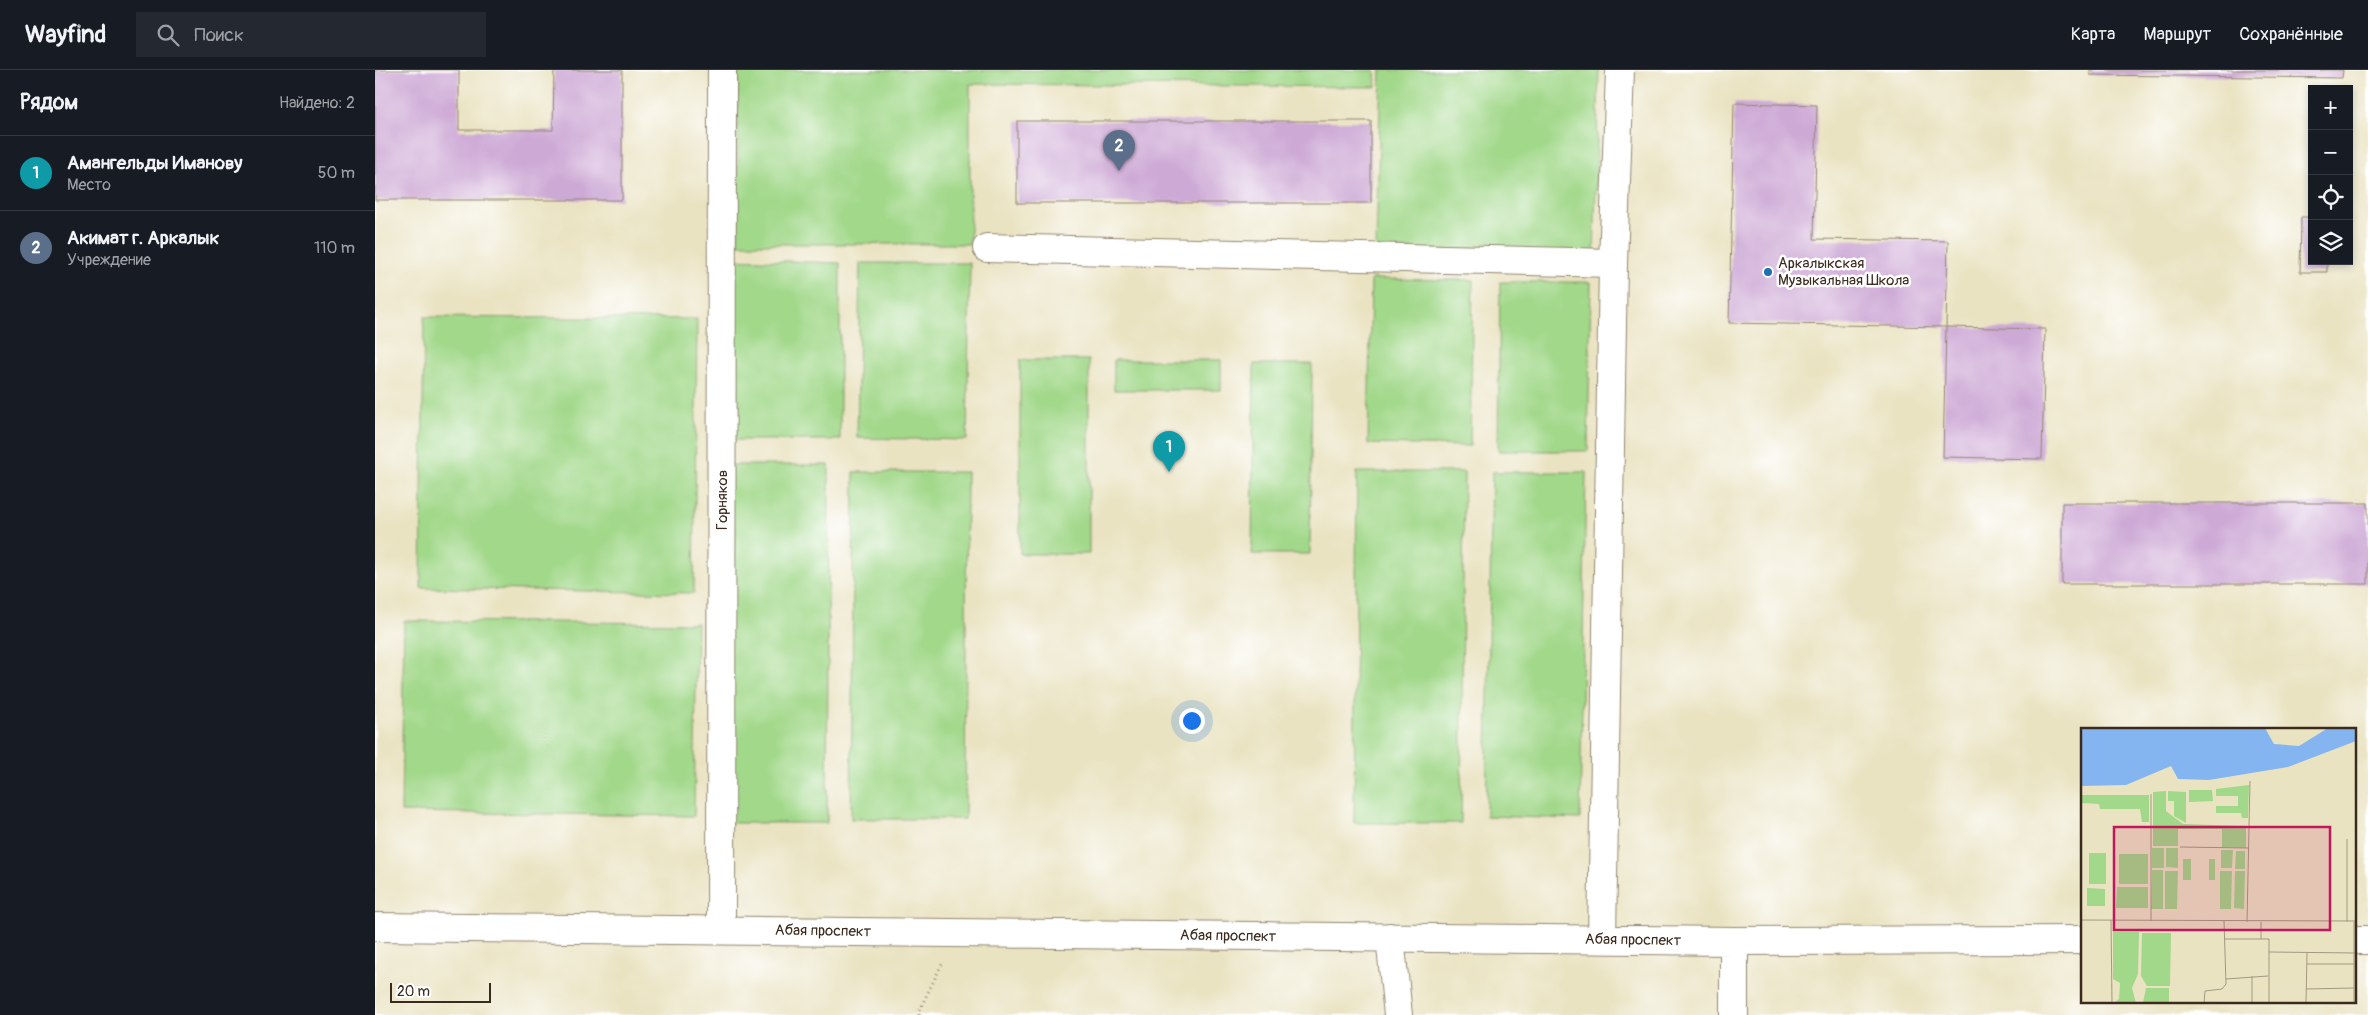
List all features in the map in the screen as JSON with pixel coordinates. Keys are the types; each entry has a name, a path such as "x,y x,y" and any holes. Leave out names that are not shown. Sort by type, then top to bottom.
{"street":[{"name":"Горняков","path":"721,930 723,70"},
{"path":"1603,940 1613,263 1620,70"},
{"path":"987,248 1613,263"},
{"name":"Абая проспект","path":"375,927 1734,941 2081,940"},
{"path":"1390,937 1398,1015"},
{"path":"2355,940 2368,940"},
{"path":"1734,941 1734,1015"}],"path":[{"path":"919,1015 919,1011 957,933"}],"green space":[{"path":"738,70 1375,70 1376,87 970,84 970,244 738,244"},
{"path":"1381,70 1599,70 1594,257 1376,248"},
{"path":"733,259 840,263 840,440 730,440"},
{"path":"860,263 970,263 967,440 857,438"},
{"path":"1371,279 1473,280 1470,446 1368,444"},
{"path":"1500,282 1591,282 1588,451 1498,451"},
{"path":"424,317 697,319 694,593 421,588"},
{"path":"1020,360 1089,360 1089,554 1020,554"},
{"path":"1114,360 1221,360 1221,390 1114,390"},
{"path":"1254,364 1312,364 1310,554 1252,554"},
{"path":"727,465 829,465 827,823 724,823"},
{"path":"854,472 967,472 965,819 851,819"},
{"path":"1357,472 1464,472 1461,823 1354,823"},
{"path":"1492,472 1586,472 1580,819 1486,816"},
{"path":"404,621 697,623 694,816 401,812"}],"building":[{"path":"375,70 459,70 459,130 553,130 554,70 622,70 622,200 375,200"},
{"path":"2090,70 2343,70 2342,78 2090,75"},
{"path":"1734,103 1817,105 1814,239 1948,241 1946,327 1729,323"},
{"path":"1017,121 1371,121 1371,203 1017,203"},
{"path":"2301,217 2308,217 2308,265 2327,265 2327,272 2300,272"},
{"path":"1946,327 2045,329 2042,459 1943,457"},
{"path":"2062,503 2368,503 2368,584 2062,584"}],"place":[{"name":"Акимат г. Аркалык","path":"1119,171"},
{"name":"Аркалыкская Музыкальная Школа","path":"1768,272"},
{"name":"Амангельды Иманову","path":"1169,472"}]}
